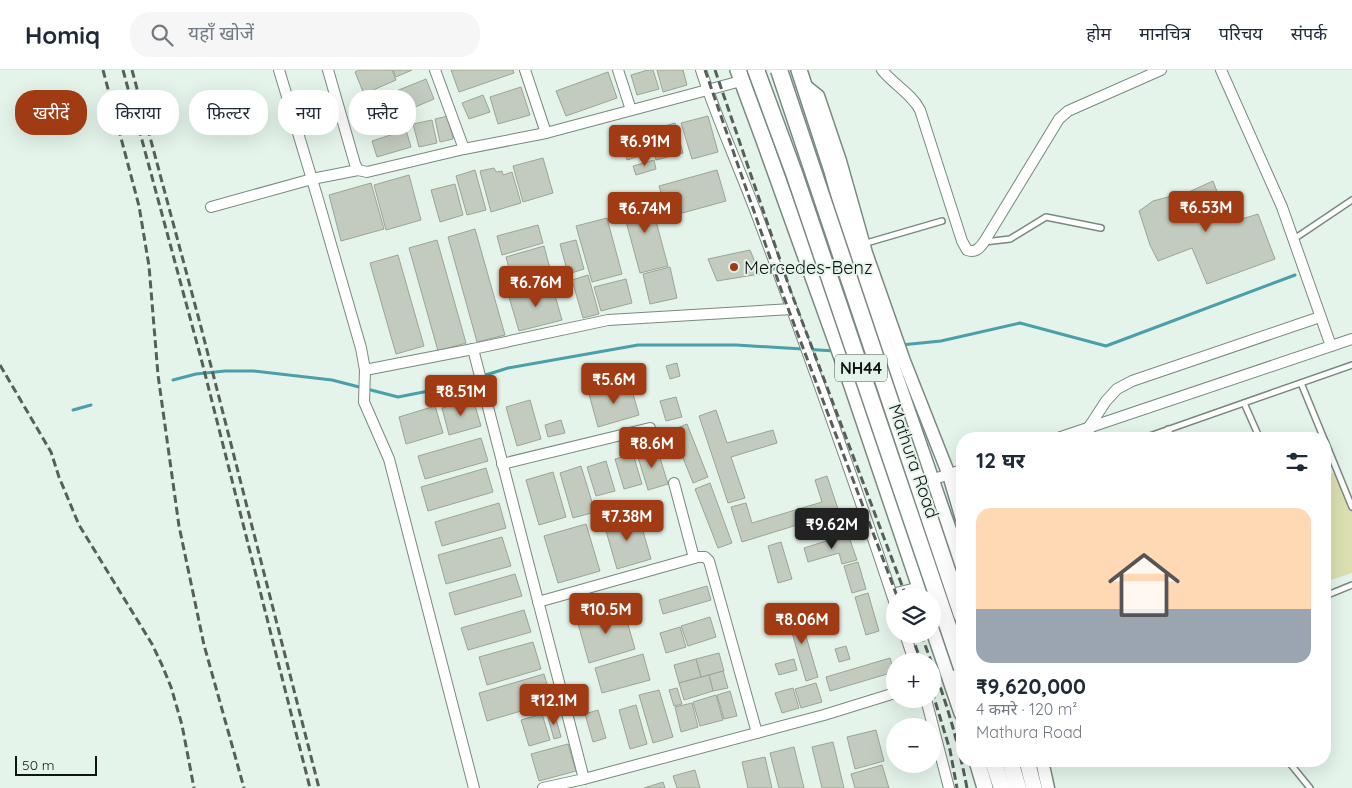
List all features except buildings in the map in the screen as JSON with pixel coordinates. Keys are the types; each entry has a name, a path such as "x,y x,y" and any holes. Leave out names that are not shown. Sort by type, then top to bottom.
{"highway":[{"name":"Mathura Road","path":"756,70 800,192 956,650"},
{"name":"Mathura Road","path":"779,70 956,597"},
{"path":"995,767 1002,788"},
{"path":"1012,767 1018,788"}],"main road":[{"name":"Mathura Road","path":"799,70 832,171 864,286 888,343 913,426 956,552"},
{"name":"Mathura Road","path":"739,75 840,352 920,588"},
{"path":"869,438 913,426"},
{"path":"935,588 956,582"},
{"path":"938,643 956,696"},
{"path":"979,767 985,788"},
{"path":"1029,767 1034,788"}],"street":[{"path":"279,70 361,348 366,408 389,459 474,788"},
{"path":"328,70 358,170"},
{"path":"436,70 464,149"},
{"path":"525,70 546,133"},
{"path":"618,70 632,110"},
{"path":"701,70 743,176 792,309 889,588"},
{"path":"882,70 895,84 909,94 920,110 963,245 971,252 976,251 984,242 1060,119 1068,111 1161,70"},
{"path":"1221,70 1282,207 1331,346"},
{"path":"211,207 312,179 358,170 367,172 464,149 546,133 708,90 739,75"},
{"path":"804,85 818,96 840,161 888,343 904,361 949,474 956,498"},
{"path":"364,370 474,354 585,324 615,320 792,309"},
{"path":"1089,427 1106,401 1117,389 1132,381 1320,317"},
{"path":"1075,432 1352,339"},
{"path":"474,354 584,780"},
{"path":"502,464 650,428"},
{"path":"931,480 956,472"},
{"path":"674,483 694,558"},
{"path":"538,602 694,558 705,557 709,561 757,733"},
{"path":"543,788 584,780 824,715 886,696"},
{"path":"928,708 948,788"},
{"path":"1043,767 1048,788"}],"lane":[{"path":"1293,240 1352,200"},
{"path":"984,242 1010,239 1046,217 1101,228"},
{"path":"863,244 942,221"},
{"path":"1160,432 1352,365"},
{"path":"1301,383 1322,432"},
{"path":"1244,403 1257,432"},
{"path":"1089,427 1092,432"},
{"path":"1331,455 1352,507"},
{"path":"1331,594 1352,585"},
{"path":"1293,767 1310,788"}],"green space":[{"path":"1338,471 1352,501 1352,573 1331,580 1331,474"}],"waterway":[{"path":"901,345 941,341 1020,323 1106,346 1295,275"},
{"path":"173,380 196,374 253,371 332,380 398,397 444,388 508,368 638,345 736,345 835,351"},
{"path":"73,410 91,405"}],"railway":[{"path":"103,70 139,206 149,266 158,375 179,526 204,645 244,788"},
{"path":"123,70 202,362 310,788"},
{"path":"132,70 201,327 319,788"},
{"path":"705,70 783,295 894,588"},
{"path":"715,70 791,292 903,588"},
{"path":"0,365 51,452 79,525 152,644 162,665 171,687 182,725 194,788"},
{"path":"914,643 918,653"},
{"path":"924,643 928,653"},
{"path":"941,690 956,742"},
{"path":"937,708 950,750 957,788"},
{"path":"962,767 967,788"}],"place":[{"name":"Mercedes-Benz","path":"734,267"}]}
